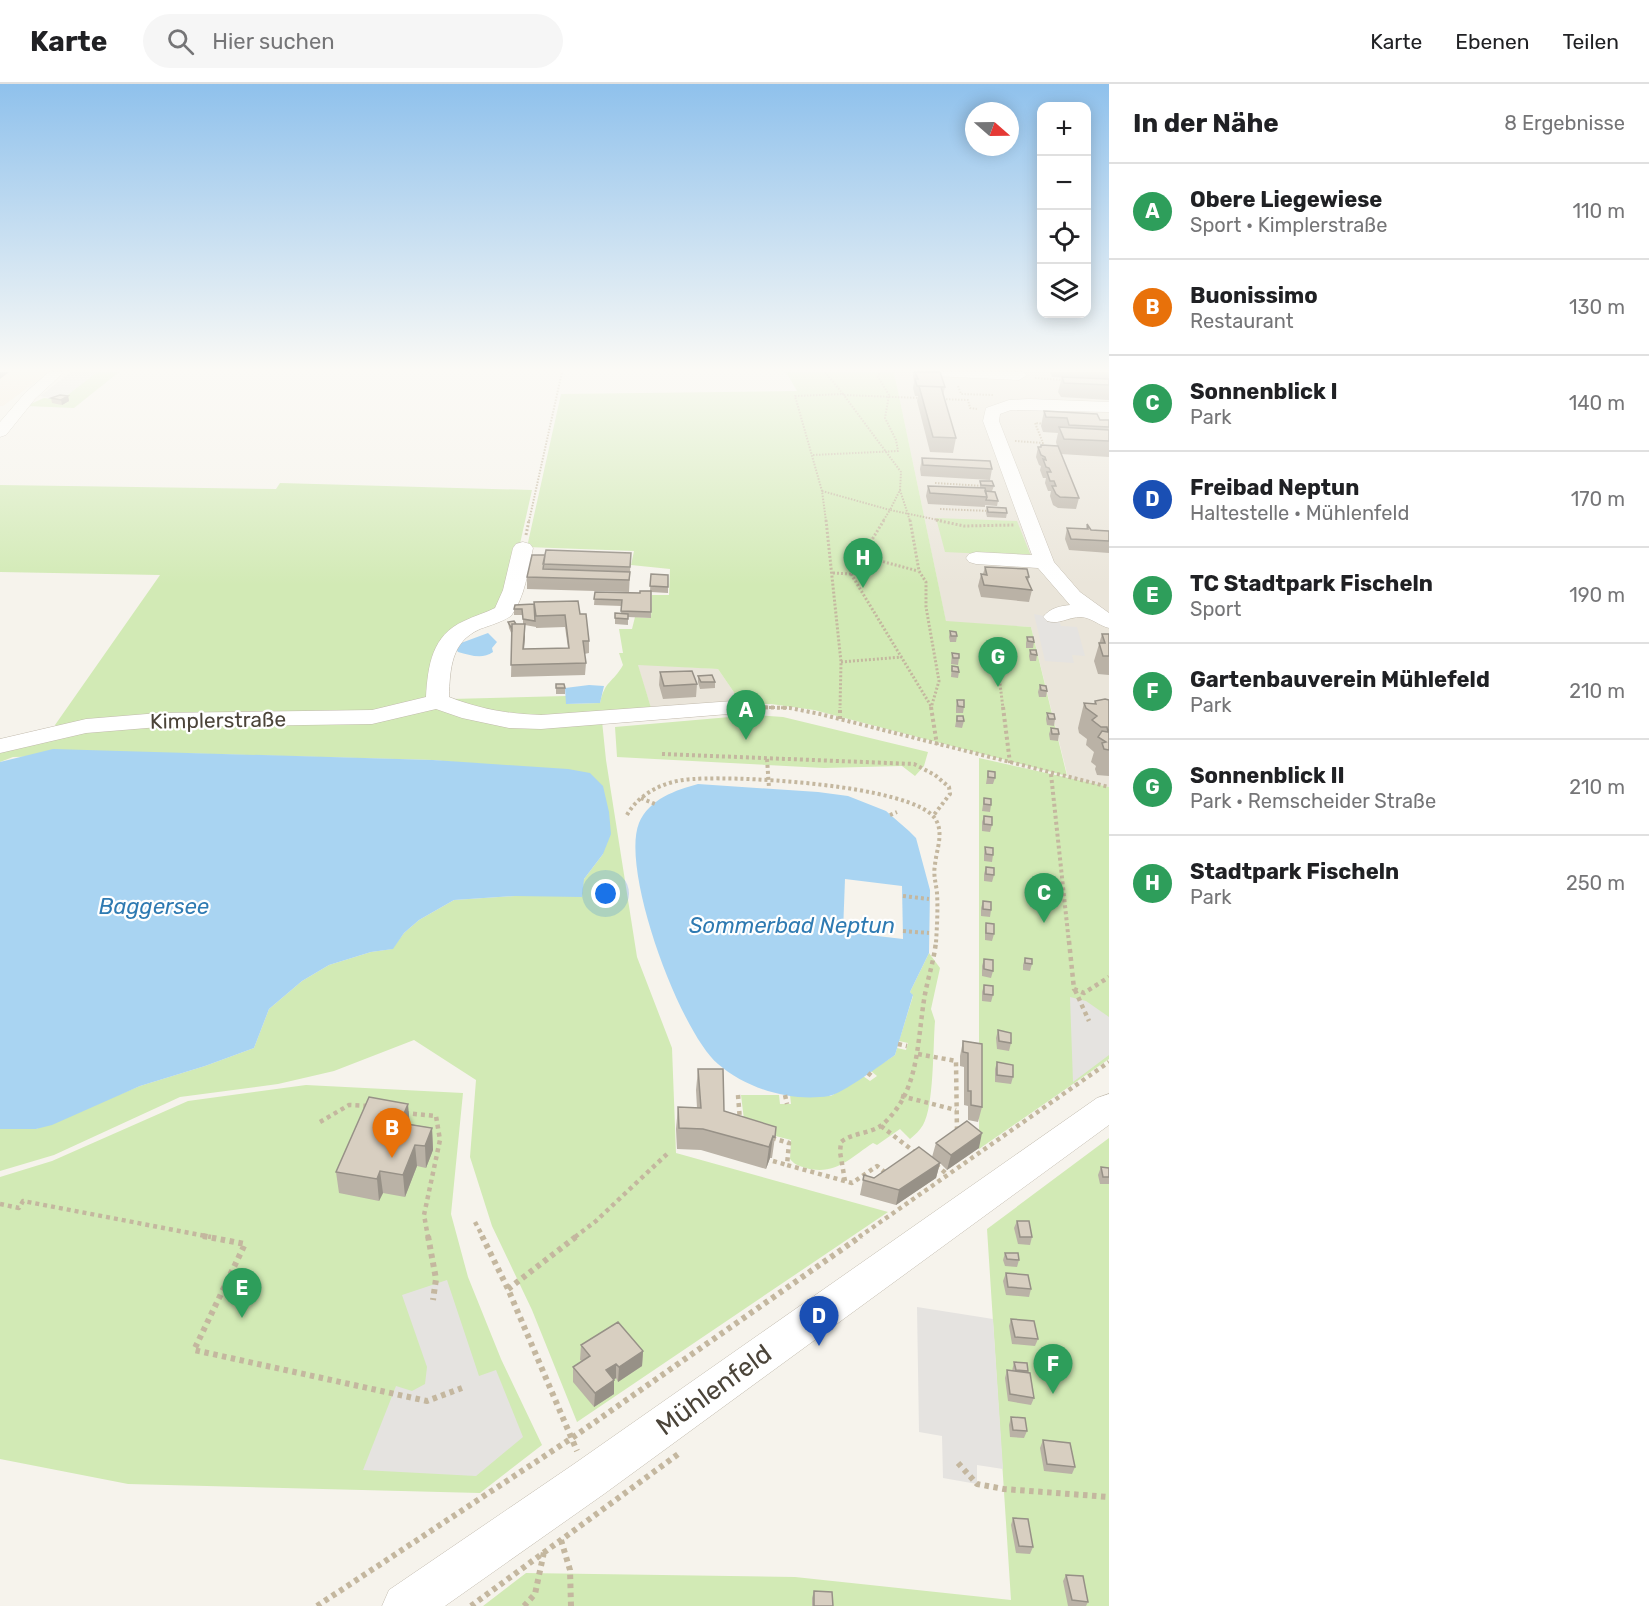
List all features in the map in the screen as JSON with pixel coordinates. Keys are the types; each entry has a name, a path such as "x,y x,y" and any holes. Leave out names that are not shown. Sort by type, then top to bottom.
{"street":[{"path":"998,443 1044,562 1055,579 1090,610 1109,622"},
{"path":"994,511 1027,519"},
{"path":"523,548 513,591 504,612 466,627 455,634 445,645 440,659 437,701 470,713 509,721 541,722 733,708"},
{"path":"976,558 1044,562"},
{"path":"1054,617 1064,612 1090,610"},
{"name":"Kimplerstraße","path":"0,746 86,726 159,720 372,717 437,701"},
{"name":"Mühlenfeld","path":"405,1606 546,1510 1109,1107"}],"path":[{"path":"523,548 546,443"},
{"path":"809,443 822,491 833,573 841,662 840,719"},
{"path":"880,443 901,472 900,490 909,516 913,548 919,571 926,582 926,607 939,681 931,706"},
{"path":"897,443 897,464"},
{"path":"813,455 898,451"},
{"path":"934,483 1014,487"},
{"path":"851,574 900,490"},
{"path":"822,491 909,516 975,526 1027,519"},
{"path":"940,509 994,511"},
{"path":"862,556 919,571"},
{"path":"833,573 851,574"},
{"path":"851,574 931,706 937,745"},
{"path":"996,652 1010,763"},
{"path":"841,662 902,657"},
{"path":"733,708 790,708 1109,787"},
{"path":"662,754 914,764 935,775 949,787 950,794 933,816"},
{"path":"767,759 769,788"},
{"path":"1051,774 1074,989 1089,1021"},
{"path":"627,815 632,805 640,798 664,785 683,780 768,782 849,788 881,794 924,807 939,825 940,834 934,871 937,890 935,953 913,1074 881,1126 848,1136 841,1142 840,1152 845,1181"},
{"path":"640,798 655,804"},
{"path":"890,814 897,812"},
{"path":"903,896 929,899"},
{"path":"903,931 928,933"},
{"path":"1074,989 1084,993 1109,977"},
{"path":"898,1044 907,1046"},
{"path":"918,1054 956,1061 955,1138"},
{"path":"317,1606 572,1438 1109,1062"},
{"path":"868,1073 874,1078"},
{"path":"738,1095 741,1130"},
{"path":"785,1095 787,1104"},
{"path":"901,1096 956,1110"},
{"path":"320,1122 343,1105 361,1103 371,1107"},
{"path":"401,1113 436,1116 440,1140 424,1215 436,1279 433,1300"},
{"path":"881,1126 948,1175"},
{"path":"770,1138 789,1143 787,1165"},
{"path":"508,1289 596,1221 667,1154"},
{"path":"909,1162 922,1156"},
{"path":"773,1161 852,1183 877,1166 890,1176"},
{"path":"0,1204 18,1208 23,1201 111,1220 132,1221 245,1244 194,1350 427,1401 462,1388"},
{"path":"475,1222 508,1289 589,1479"},
{"path":"958,1463 977,1484 1004,1489 1109,1497"},
{"path":"524,1606 534,1594 544,1552 546,1510"},
{"path":"546,1510 561,1540 570,1570 571,1606"}],"shaded area":[{"path":"909,443 1109,443 1109,787 1068,778 1031,627 946,622"},
{"path":"1034,614 1059,619 1061,626 1077,627 1085,656 1072,655 1074,663 1045,661"},
{"path":"637,664 718,669 742,704 652,711"},
{"path":"1070,997 1086,1001 1109,1017 1109,1055 1073,1082"},
{"path":"447,1280 479,1376 496,1370 523,1437 476,1476 363,1470 396,1386 412,1391 425,1384 427,1367 402,1295"},
{"path":"917,1307 993,1319 1003,1469 977,1465 977,1484 943,1478 942,1436 919,1432"}],"green space":[{"path":"550,443 909,443 946,621 1031,627 1067,776 814,710 771,704 742,704 718,669 638,665 652,711 512,718 451,699 566,696 566,704 600,703 607,686 623,665 619,653 623,653 619,629 632,629 635,617 651,618 652,595 669,595 670,569 631,565 634,551 527,547"},
{"path":"280,483 532,490 511,584 500,611 464,625 432,694 424,702 393,711 59,729 55,725 160,575 0,572 0,485 276,489"},
{"path":"936,518 1017,521 1031,556 945,552"},
{"path":"430,707 602,721 637,957 672,1048 676,1153 888,1212 577,1422 532,1310 492,1226 470,1157 476,1080 414,1040 334,1071 278,1084 180,1097 54,1155 0,1171 0,1129 36,1129 140,1086 254,1048 269,1009 302,981 329,965 371,952 392,949 404,933 419,920 454,900 515,896 584,879 603,854 472,764 433,760 175,753 13,757 0,762 0,749 87,728"},
{"path":"753,715 783,717 928,752 924,766 915,776 902,766 824,768 617,757 615,727"},
{"path":"979,758 1109,787 1109,1059 979,1149"},
{"path":"929,953 940,968 931,1009 935,1021 929,1104 927,1116 916,1134 910,1139 900,1129 877,1145 873,1143 834,1168 816,1170 799,1166 790,1159 791,1140 745,1128 741,1095 779,1095 780,1104 791,1104 790,1095 831,1096 863,1076 870,1081 877,1076 871,1071 895,1055 897,1048 906,1050 908,1043 899,1041 913,996 910,992"},
{"path":"306,1085 463,1093 451,1214 468,1277 501,1359 542,1445 480,1493 128,1484 0,1459 0,1177 52,1161 188,1101"},
{"path":"1109,1138 1109,1606 483,1606 526,1573 795,1577 1011,1600 987,1229"}],"water":[{"path":"488,633 497,642 492,648 493,652 489,654 471,655 458,652 456,649 461,643"},
{"path":"604,686 600,703 566,704 565,688"},
{"name":"Baggersee","path":"53,749 433,760 568,769 590,773 603,786 611,834 603,854 584,879 582,897 515,896 454,900 419,920 404,933 393,949 371,952 329,965 302,981 269,1009 254,1048 140,1086 52,1125 36,1129 0,1129 0,762"},
{"name":"Sommerbad Neptun","path":"698,784 848,796 886,811 916,838 930,890 929,953 910,992 913,995 895,1055 835,1094 800,1097 770,1092 730,1073 718,1064 703,1046 671,986 646,911 638,876 635,846 639,823 649,808 672,793"}],"pier":[{"path":"845,879 902,886 903,939 843,932"}],"building":[{"path":"1041,445 1058,446 1079,498 1060,497 1056,494 1052,486 1056,486 1054,481 1050,481 1047,472 1051,472 1046,467 1043,459 1046,460 1045,457 1041,455 1038,447"},
{"path":"922,458 990,461 992,469 923,465"},
{"path":"980,481 992,481 994,486 981,485"},
{"path":"928,486 985,488 987,497 930,493"},
{"path":"985,491 995,492 998,501 986,500"},
{"path":"987,507 1006,508 1007,513 988,512"},
{"path":"1087,524 1091,530 1109,531 1109,541 1071,539 1067,528 1088,529"},
{"path":"546,550 631,553 630,567 543,564"},
{"path":"532,555 545,555 543,569 630,572 629,580 527,577"},
{"path":"985,567 1027,569 1029,577 1026,577 1032,590 984,585 981,574 987,575"},
{"path":"651,574 668,575 668,587 650,586"},
{"path":"640,591 651,591 651,612 621,611 622,600 594,599 595,592 640,593"},
{"path":"578,601 580,614 586,614 589,641 583,641 586,663 511,665 512,624 525,624 523,649 569,648 565,615 536,616 534,602"},
{"path":"534,604 535,621 523,619 522,609 514,609 515,605"},
{"path":"615,613 628,614 628,619 615,618"},
{"path":"514,621 516,624 512,624 512,629 508,622"},
{"path":"950,631 956,632 957,636 951,636"},
{"path":"1102,634 1109,634 1109,656 1103,656 1099,643 1105,643"},
{"path":"1027,637 1033,637 1034,642 1028,641"},
{"path":"1030,650 1036,650 1037,655 1031,654"},
{"path":"952,653 959,654 959,658 953,658"},
{"path":"952,666 958,667 959,672 952,671"},
{"path":"692,671 697,684 664,686 660,672"},
{"path":"712,675 715,682 701,682 698,676"},
{"path":"556,684 564,684 565,688 556,688"},
{"path":"1040,685 1046,686 1047,691 1041,690"},
{"path":"957,700 964,700 964,707 958,706"},
{"path":"1109,700 1109,750 1104,749 1102,743 1106,742 1098,737 1102,731 1108,732 1107,727 1101,727 1092,720 1097,716 1086,708 1084,703 1096,704 1095,701"},
{"path":"1047,713 1054,714 1055,719 1049,719"},
{"path":"957,716 963,716 964,721 957,721"},
{"path":"1051,728 1058,729 1059,734 1052,734"},
{"path":"988,771 995,772 995,778 988,777"},
{"path":"984,798 991,799 991,805 984,804"},
{"path":"984,816 992,817 992,825 984,824"},
{"path":"985,847 993,848 993,855 986,854"},
{"path":"986,867 994,868 994,875 986,874"},
{"path":"983,901 991,902 991,910 983,909"},
{"path":"986,923 994,924 994,934 986,933"},
{"path":"1025,958 1032,959 1032,964 1025,963"},
{"path":"984,959 993,960 993,971 984,969"},
{"path":"984,985 993,986 993,995 984,994"},
{"path":"998,1030 1011,1033 1011,1043 999,1041"},
{"path":"963,1041 982,1044 982,1107 971,1105 971,1091 968,1091 968,1053 963,1052"},
{"path":"997,1062 1013,1065 1013,1077 997,1075"},
{"path":"698,1069 723,1069 724,1111 776,1127 775,1137 773,1136 769,1147 703,1129 679,1128 678,1107 701,1108"},
{"path":"369,1097 408,1104 400,1123 432,1128 425,1146 415,1145 403,1175 380,1171 377,1179 336,1172"},
{"path":"967,1121 982,1133 951,1155 936,1143"},
{"path":"919,1147 940,1163 899,1190 863,1180 864,1175 874,1178"},
{"path":"1101,1167 1109,1168 1109,1177 1103,1177"},
{"path":"1017,1221 1029,1221 1032,1237 1020,1237"},
{"path":"1005,1253 1018,1253 1019,1260 1007,1259"},
{"path":"1006,1273 1028,1275 1031,1289 1008,1287"},
{"path":"1011,1319 1034,1321 1038,1339 1015,1337"},
{"path":"618,1322 643,1351 619,1367 616,1364 606,1370 614,1380 595,1393 573,1367 590,1356 581,1345"},
{"path":"1014,1362 1027,1363 1028,1371 1016,1370"},
{"path":"1007,1370 1030,1373 1034,1398 1010,1394"},
{"path":"1011,1417 1025,1418 1027,1431 1013,1430"},
{"path":"1043,1440 1070,1443 1075,1467 1047,1464"},
{"path":"1013,1518 1028,1519 1033,1547 1019,1546"},
{"path":"1066,1575 1083,1576 1088,1602 1072,1600"},
{"path":"814,1591 832,1592 833,1606 814,1606"}],"place":[{"name":"Stadtpark Fischeln","path":"863,588"},
{"name":"Sonnenblick II","path":"998,687"},
{"name":"Obere Liegewiese","path":"746,740"},
{"name":"Sonnenblick I","path":"1044,923"},
{"name":"Buonissimo","path":"392,1158"},
{"name":"TC Stadtpark Fischeln","path":"242,1318"},
{"name":"Freibad Neptun","path":"819,1346"},
{"name":"Gartenbauverein Mühlefeld","path":"1053,1394"}]}
